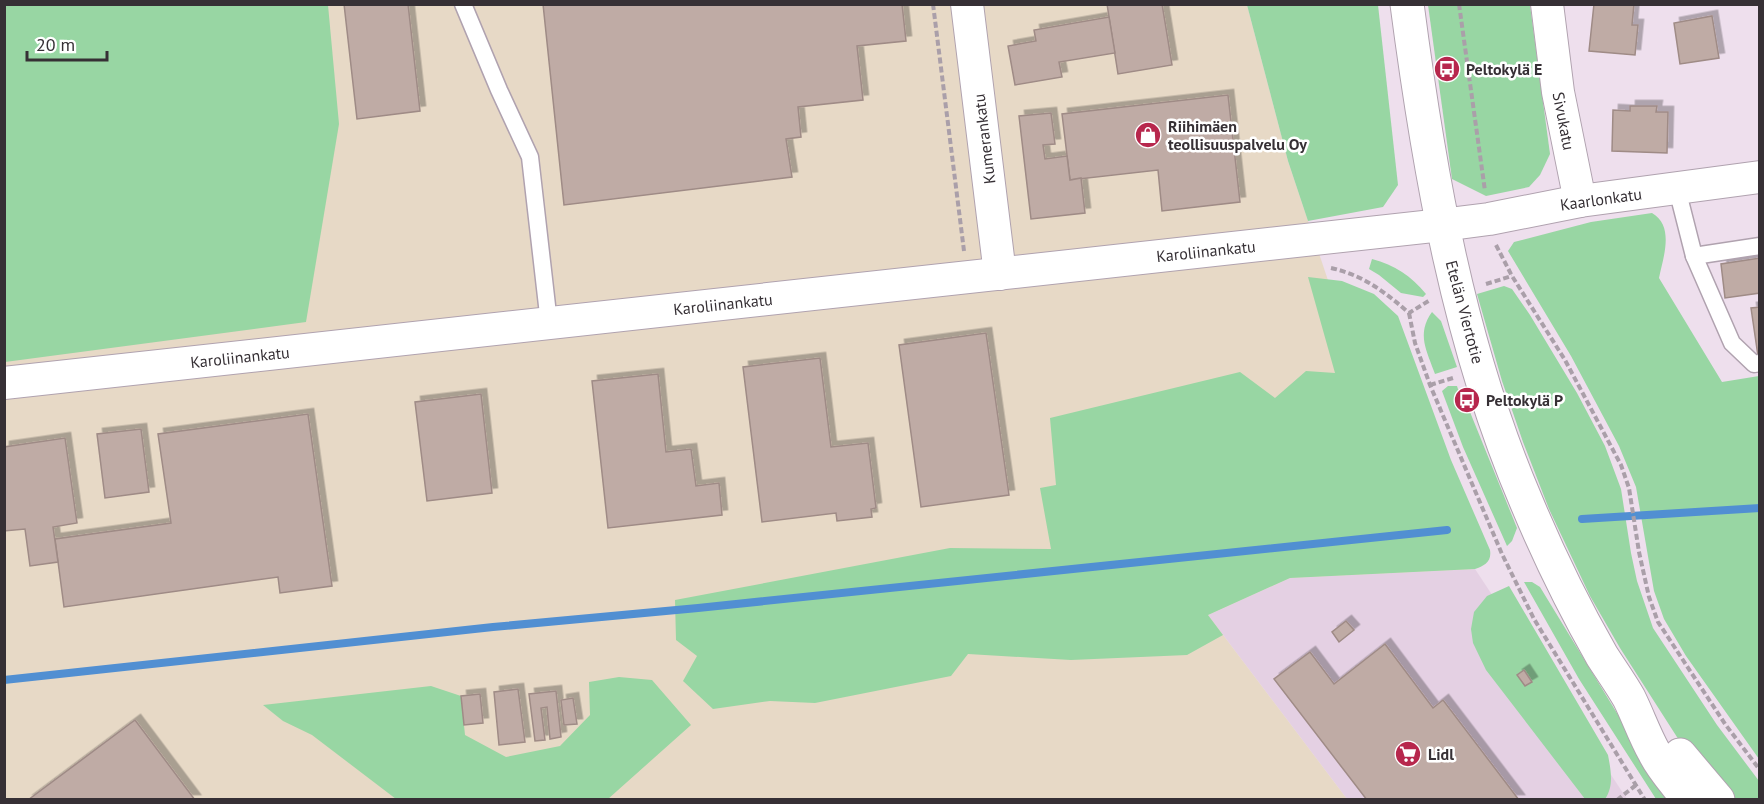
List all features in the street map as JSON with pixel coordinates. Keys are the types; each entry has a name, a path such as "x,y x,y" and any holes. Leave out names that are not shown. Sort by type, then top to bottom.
{"street":[{"name":"Kumerankatu","path":"967,4 1000,274"},
{"name":"Etelän Viertotie","path":"1407,4 1421,112 1442,225 1458,292 1491,408 1525,499 1583,620 1629,698 1654,754 1688,800"},
{"name":"Sivukatu","path":"1547,4 1558,92 1580,201"},
{"name":"Kaarlonkatu","path":"1442,225 1489,219 1580,201 1760,177"},
{"name":"Karoliinankatu","path":"4,383 1442,225"},
{"name":"Etelän Viertotie","path":"1629,698 1671,743 1718,800"}],"lane":[{"path":"463,4 530,157 549,323"},
{"path":"1677,189 1694,256 1732,344 1754,364 1760,363"},
{"path":"1694,256 1760,246"}],"path":[{"path":"933,4 967,278"},
{"path":"1460,4 1489,219 1494,240 1512,276 1565,360 1621,465 1629,488 1648,597 1658,622 1725,724 1760,770"},
{"path":"1321,269 1332,268 1362,278 1385,292 1409,313 1415,343 1431,385 1502,554 1534,619 1645,800"},
{"path":"1409,313 1429,301 1512,276"},
{"path":"1617,800 1636,785"}],"shaded area":[{"path":"5,5 1247,5 1288,161 1403,504 1475,569 1290,578 1208,615 1347,799 5,800"},
{"path":"1475,569 1627,799 1347,799 1208,615 1290,578"}],"green space":[{"path":"5,4 328,5 339,124 306,322 5,362"},
{"path":"1247,5 1378,5 1398,185 1383,207 1308,221 1288,161"},
{"path":"1428,5 1530,5 1550,154 1540,175 1529,187 1486,196 1452,179"},
{"path":"1652,213 1663,226 1666,243 1659,278 1722,382 1759,376 1759,759 1686,656 1664,619 1654,591 1636,487 1619,446 1571,356 1508,251 1514,242 1591,222"},
{"path":"1372,259 1402,272 1426,294 1423,297 1401,293 1369,269"},
{"path":"1308,277 1342,281 1374,294 1398,316 1451,460 1490,550 1490,558 1484,565 1475,569 1290,578 1208,615 1223,635 1187,655 1071,660 968,654 951,676 815,703 770,701 713,709 683,681 697,656 676,640 675,600 950,548 1051,549 1040,488 1056,485 1050,418 1240,372 1275,398 1306,371 1335,373"},
{"path":"1504,286 1512,289 1530,315 1577,393 1605,446 1621,489 1637,581 1653,628 1717,725 1759,781 1759,799 1729,799 1684,748 1620,648 1590,596 1549,509 1523,442 1502,381 1477,294"},
{"path":"1432,312 1441,321 1457,367 1435,374 1424,343 1427,320"},
{"path":"1448,386 1457,386 1463,405 1470,412 1517,528 1512,541 1507,546 1463,447 1442,391"},
{"path":"1524,582 1532,582 1540,587 1634,741 1676,799 1656,799 1579,679"},
{"path":"1509,586 1608,755 1611,784 1605,799 1585,799 1486,670 1473,643 1471,629 1474,612 1487,596"},
{"path":"619,677 652,680 691,725 608,799 396,799 312,735 283,721 263,705 431,686 461,696 465,735 506,757 560,746 590,715 589,682"}],"building":[{"path":"344,4 408,4 420,111 357,119"},
{"path":"543,4 902,4 906,41 857,46 863,100 798,107 801,137 786,139 792,177 564,205"},
{"path":"1107,4 1162,4 1172,65 1118,74"},
{"path":"1594,4 1634,4 1632,25 1638,25 1635,55 1589,51"},
{"path":"1712,16 1719,58 1680,64 1674,23"},
{"path":"1109,17 1115,53 1059,62 1062,77 1015,85 1008,46 1036,41 1034,30"},
{"name":"Riihimäen teollisuuspalvelu Oy","path":"1228,95 1240,202 1162,211 1158,170 1070,180 1062,114"},
{"path":"1630,106 1657,106 1656,112 1668,112 1667,153 1612,151 1613,110 1630,111"},
{"path":"1051,113 1055,144 1043,145 1045,159 1067,156 1070,180 1081,178 1085,213 1031,219 1019,116"},
{"path":"1760,258 1760,293 1725,298 1721,264"},
{"path":"1760,307 1760,356 1758,356 1751,308"},
{"path":"986,333 1009,495 921,507 899,345"},
{"path":"820,358 831,447 868,443 876,508 871,509 872,517 837,521 836,513 762,522 743,367"},
{"path":"658,374 666,452 691,449 696,486 719,483 722,515 608,528 592,381"},
{"path":"481,394 492,493 427,501 415,402"},
{"path":"308,414 332,586 280,593 278,577 64,607 55,539 171,523 158,434"},
{"path":"141,429 149,492 105,498 97,434"},
{"path":"65,438 77,523 53,527 58,562 30,566 25,529 4,531 4,447"},
{"path":"1346,621 1354,630 1339,642 1332,632"},
{"name":"Lidl","path":"1385,644 1433,708 1443,700 1519,800 1367,800 1274,679 1310,652 1334,684"},
{"path":"1524,670 1532,682 1525,686 1517,675"},
{"path":"518,689 525,742 499,745 494,692"},
{"path":"556,691 561,737 550,739 547,707 541,708 545,740 535,741 529,694"},
{"path":"480,694 483,723 464,725 461,696"},
{"path":"573,698 577,724 564,725 561,700"},
{"path":"135,720 195,800 28,800"}],"waterway":[{"path":"1582,519 1760,508"},
{"path":"4,680 493,627 698,608 1447,530"}],"place":[{"name":"Peltokylä E","path":"1447,69"},
{"name":"Riihimäen teollisuuspalvelu Oy","path":"1148,135"},
{"name":"Peltokylä P","path":"1467,400"},
{"name":"Lidl","path":"1408,754"}]}
